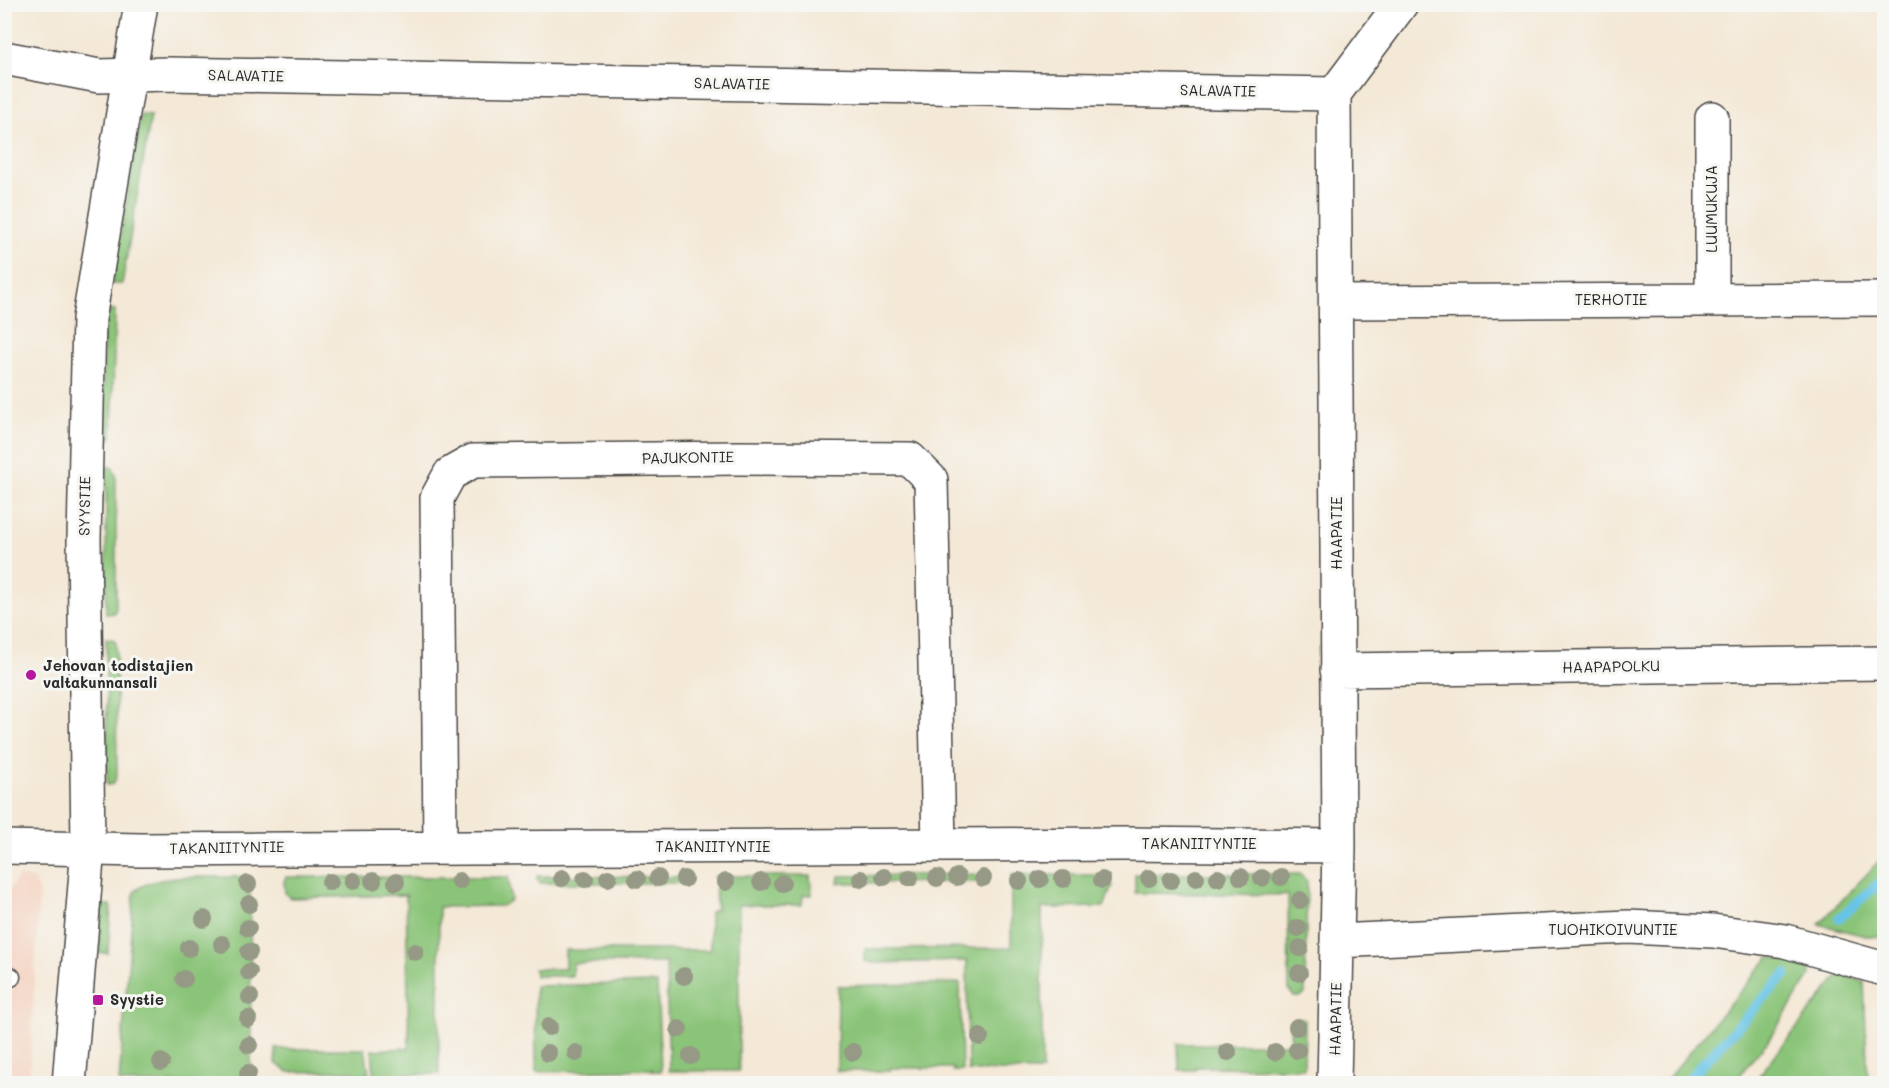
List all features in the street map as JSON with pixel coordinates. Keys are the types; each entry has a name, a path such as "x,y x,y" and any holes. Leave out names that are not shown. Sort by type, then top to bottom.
{"street":[{"name":"SYYSTIE","path":"69,1083 88,847 84,539 89,319 141,4"},
{"path":"1334,94 1401,4"},
{"name":"SALAVATIE","path":"4,58 99,76 1334,94"},
{"name":"HAAPATIE","path":"1334,94 1339,846 1334,1083"},
{"name":"LUUMUKUJA","path":"1712,118 1712,299"},
{"name":"TERHOTIE","path":"1337,302 1884,299"},
{"name":"PAJUKONTIE","path":"440,846 437,498 450,474 473,461 728,458 910,459 931,480 939,845"},
{"name":"HAAPAPOLKU","path":"1337,670 1884,663"},
{"name":"TAKANIITYNTIE","path":"4,847 88,847 141,850 440,846 1339,846"},
{"name":"TUOHIKOIVUNTIE","path":"1337,940 1628,927 1713,931 1785,941 1884,969"}],"shaded area":[{"path":"19,876 33,879 39,893 29,1083 5,1084 5,897"}],"green space":[{"path":"141,115 151,116 122,284 112,284"},
{"path":"115,310 112,437 104,442 103,336 106,312"},
{"path":"106,467 112,467 116,475 116,608 114,613 106,614"},
{"path":"106,638 115,640 116,644 117,776 113,784 107,785"},
{"path":"1884,856 1884,937 1865,936 1819,924"},
{"path":"988,874 985,882 838,883 839,876"},
{"path":"1135,874 1300,874 1307,881 1305,994 1294,997 1289,990 1288,895 1135,893"},
{"path":"1011,875 1107,875 1112,886 1104,907 1042,908 1042,1071 968,1071 967,961 874,963 865,961 865,949 1011,948"},
{"path":"537,876 690,877 686,883 540,883"},
{"path":"715,876 810,876 812,895 803,895 802,905 739,905 739,1071 669,1071 666,963 573,963 572,976 535,976 534,969 565,969 565,950 710,950 710,912 716,909"},
{"path":"250,877 251,1083 119,1083 134,892 144,885 172,878"},
{"path":"286,877 508,877 511,900 502,906 439,907 439,1074 374,1074 372,1050 409,1048 406,895 290,898 285,893"},
{"path":"101,905 111,905 108,953 99,953"},
{"path":"1769,957 1809,966 1810,976 1768,1041 1732,1084 1664,1083"},
{"path":"1840,974 1864,982 1868,1083 1753,1083"},
{"path":"657,983 661,1071 652,1071 652,1069 536,1072 535,986"},
{"path":"960,983 962,1071 953,1071 953,1068 891,1068 890,1071 837,1071 838,986"},
{"path":"1294,1019 1305,1020 1304,1068 1195,1067 1195,1070 1179,1070 1178,1044 1291,1044 1290,1024"},
{"path":"276,1049 365,1049 369,1074 353,1074 352,1071 288,1072 276,1063"}],"waterway":[{"path":"1839,918 1884,879"},
{"path":"1684,1084 1786,974"}],"place":[{"name":"Jehovan todistajien valtakunnansali","path":"31,675"},
{"name":"Syystie","path":"98,1000"}]}
